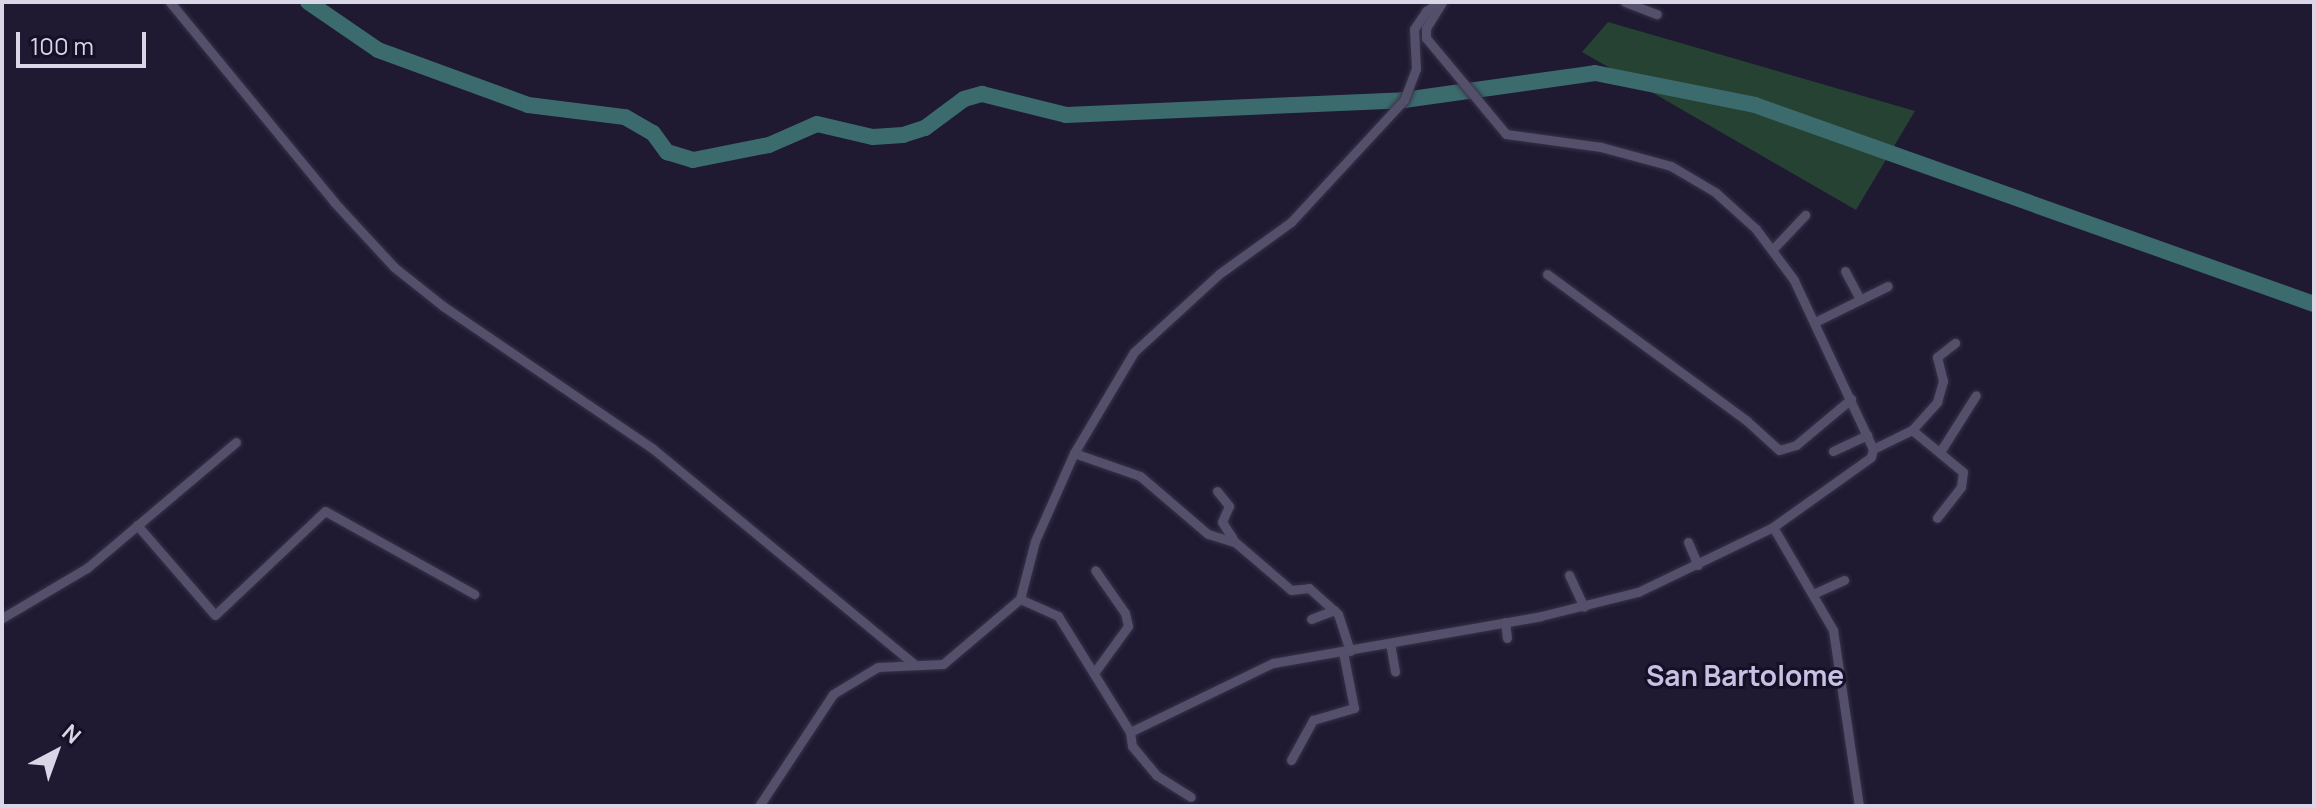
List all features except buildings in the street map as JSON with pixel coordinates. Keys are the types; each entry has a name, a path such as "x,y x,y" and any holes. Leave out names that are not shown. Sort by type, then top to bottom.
{"street":[{"path":"170,2 343,213 403,275 652,448 915,665"},
{"path":"759,806 833,694 878,667 943,664 1020,599 1035,541 1074,453 1134,352 1221,272 1291,222 1404,100 1416,69 1414,29 1423,6 1441,2"},
{"path":"1441,2 1426,28 1431,43 1503,132 1601,147 1679,169 1715,192 1773,249 1815,322 1873,449"},
{"path":"1625,2 1657,14"},
{"path":"1773,249 1805,215"},
{"path":"1845,271 1860,299"},
{"path":"1547,274 1747,421 1779,450 1796,445 1851,399"},
{"path":"1815,322 1888,286"},
{"path":"1130,732 1273,663 1584,607 1638,592 1698,565 1773,527 1866,461 1873,449 1912,430 1937,402 1943,381 1937,357 1955,343"},
{"path":"1940,452 1976,395"},
{"path":"1912,430 1965,476 1937,518"},
{"path":"1833,451 1867,435"},
{"path":"2,618 87,568 236,442"},
{"path":"1074,453 1140,476 1208,534 1235,542"},
{"path":"1217,491 1229,506 1222,522 1235,542 1291,590 1308,588 1334,610 1346,652 1354,708 1313,720 1291,760"},
{"path":"137,525 215,615 325,511 474,594"},
{"path":"1773,527 1815,593 1836,641 1859,806"},
{"path":"1688,542 1698,565"},
{"path":"1094,673 1128,626 1125,613 1095,570"},
{"path":"1569,575 1584,607"},
{"path":"1815,593 1844,580"},
{"path":"1020,599 1058,616 1130,732 1132,746 1156,775 1191,797"},
{"path":"1311,619 1334,610"},
{"path":"1505,622 1507,638"},
{"path":"1390,643 1395,672"}],"green space":[{"path":"1608,22 1915,111 1856,210 1582,52"}],"waterway":[{"path":"308,2 378,50 528,105 625,117 653,133 667,152 693,160 769,145 817,124 873,137 903,135 925,128 964,99 982,94 1066,115 1404,100 1595,73 1755,105 2314,304"}],"district":[{"name":"San Bartolome","path":"1745,675"}]}
